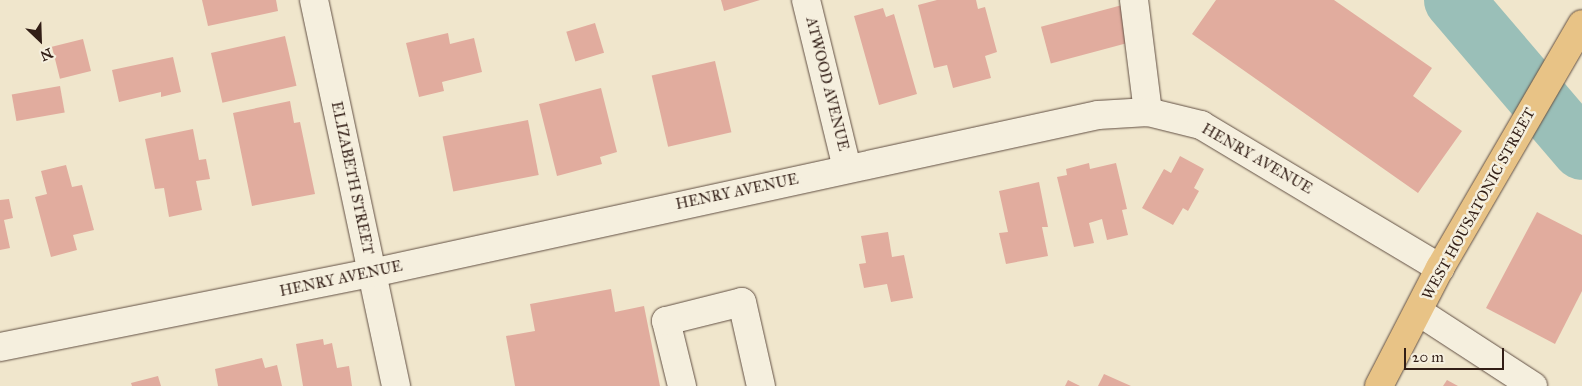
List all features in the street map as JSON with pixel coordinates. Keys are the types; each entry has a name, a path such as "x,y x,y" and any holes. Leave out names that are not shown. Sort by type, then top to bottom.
{"highway":[{"name":"WEST HOUSATONIC STREET","path":"1379,386 1419,312 1440,268 1582,24"}],"street":[{"name":"ELIZABETH STREET","path":"314,0 396,386"},
{"name":"ATWOOD AVENUE","path":"806,0 847,168"},
{"path":"1134,0 1148,112"},
{"name":"HENRY AVENUE","path":"0,347 372,273 847,168 1098,115 1148,112 1201,125 1440,268"},
{"path":"682,386 666,321 742,302 761,386"},
{"path":"1419,312 1533,386"}],"building":[{"path":"202,0 276,0 278,11 208,26"},
{"path":"721,0 760,0 724,11"},
{"path":"937,0 976,0 978,9 985,7 997,52 985,56 991,78 953,88 947,65 934,68 918,5"},
{"path":"1216,0 1334,0 1432,68 1413,96 1462,131 1418,193 1192,34"},
{"path":"1126,4 1136,41 1051,63 1041,27"},
{"path":"883,8 886,17 894,14 917,94 879,105 854,16"},
{"path":"595,23 604,53 575,61 566,32"},
{"path":"448,33 450,44 474,38 482,72 442,82 444,91 419,97 406,43"},
{"path":"285,36 296,86 222,103 211,53"},
{"path":"83,39 91,71 60,79 52,47"},
{"path":"173,57 181,92 161,97 161,92 119,102 112,70"},
{"path":"715,61 731,132 668,147 652,76"},
{"path":"60,86 65,113 16,121 12,95"},
{"path":"601,88 617,152 600,157 602,164 557,176 539,104"},
{"path":"290,101 294,123 300,122 315,194 252,206 233,113"},
{"path":"528,120 539,175 453,192 443,137"},
{"path":"193,129 199,160 206,159 210,179 196,181 202,210 169,217 164,188 155,189 145,139"},
{"path":"1180,156 1204,169 1194,188 1199,191 1188,211 1183,208 1173,225 1142,208 1164,169 1171,173"},
{"path":"1089,163 1090,169 1116,163 1127,209 1122,210 1128,235 1107,240 1102,219 1089,223 1094,243 1074,247 1057,177 1067,175 1066,169"},
{"path":"66,165 72,187 82,185 94,230 73,235 77,250 51,257 35,197 47,194 41,171"},
{"path":"1039,182 1048,227 1042,227 1048,256 1006,264 999,233 1008,232 999,191"},
{"path":"9,199 13,218 4,220 10,248 0,250 0,200"},
{"path":"1537,212 1582,235 1582,291 1555,344 1486,308"},
{"path":"888,232 892,257 904,255 913,298 891,302 887,284 864,288 859,264 866,263 861,236"},
{"path":"611,289 615,312 644,306 660,386 515,386 506,336 535,331 530,304"},
{"path":"323,339 324,345 332,343 337,368 349,366 352,386 303,386 296,344"},
{"path":"262,358 265,368 277,365 282,386 218,386 215,369"},
{"path":"1104,374 1131,386 1098,386"},
{"path":"158,376 161,386 132,386 131,383"},
{"path":"1068,380 1080,386 1065,386"},
{"path":"1447,380 1458,386 1443,386"}],"waterway":[{"path":"1454,0 1582,150"}]}
